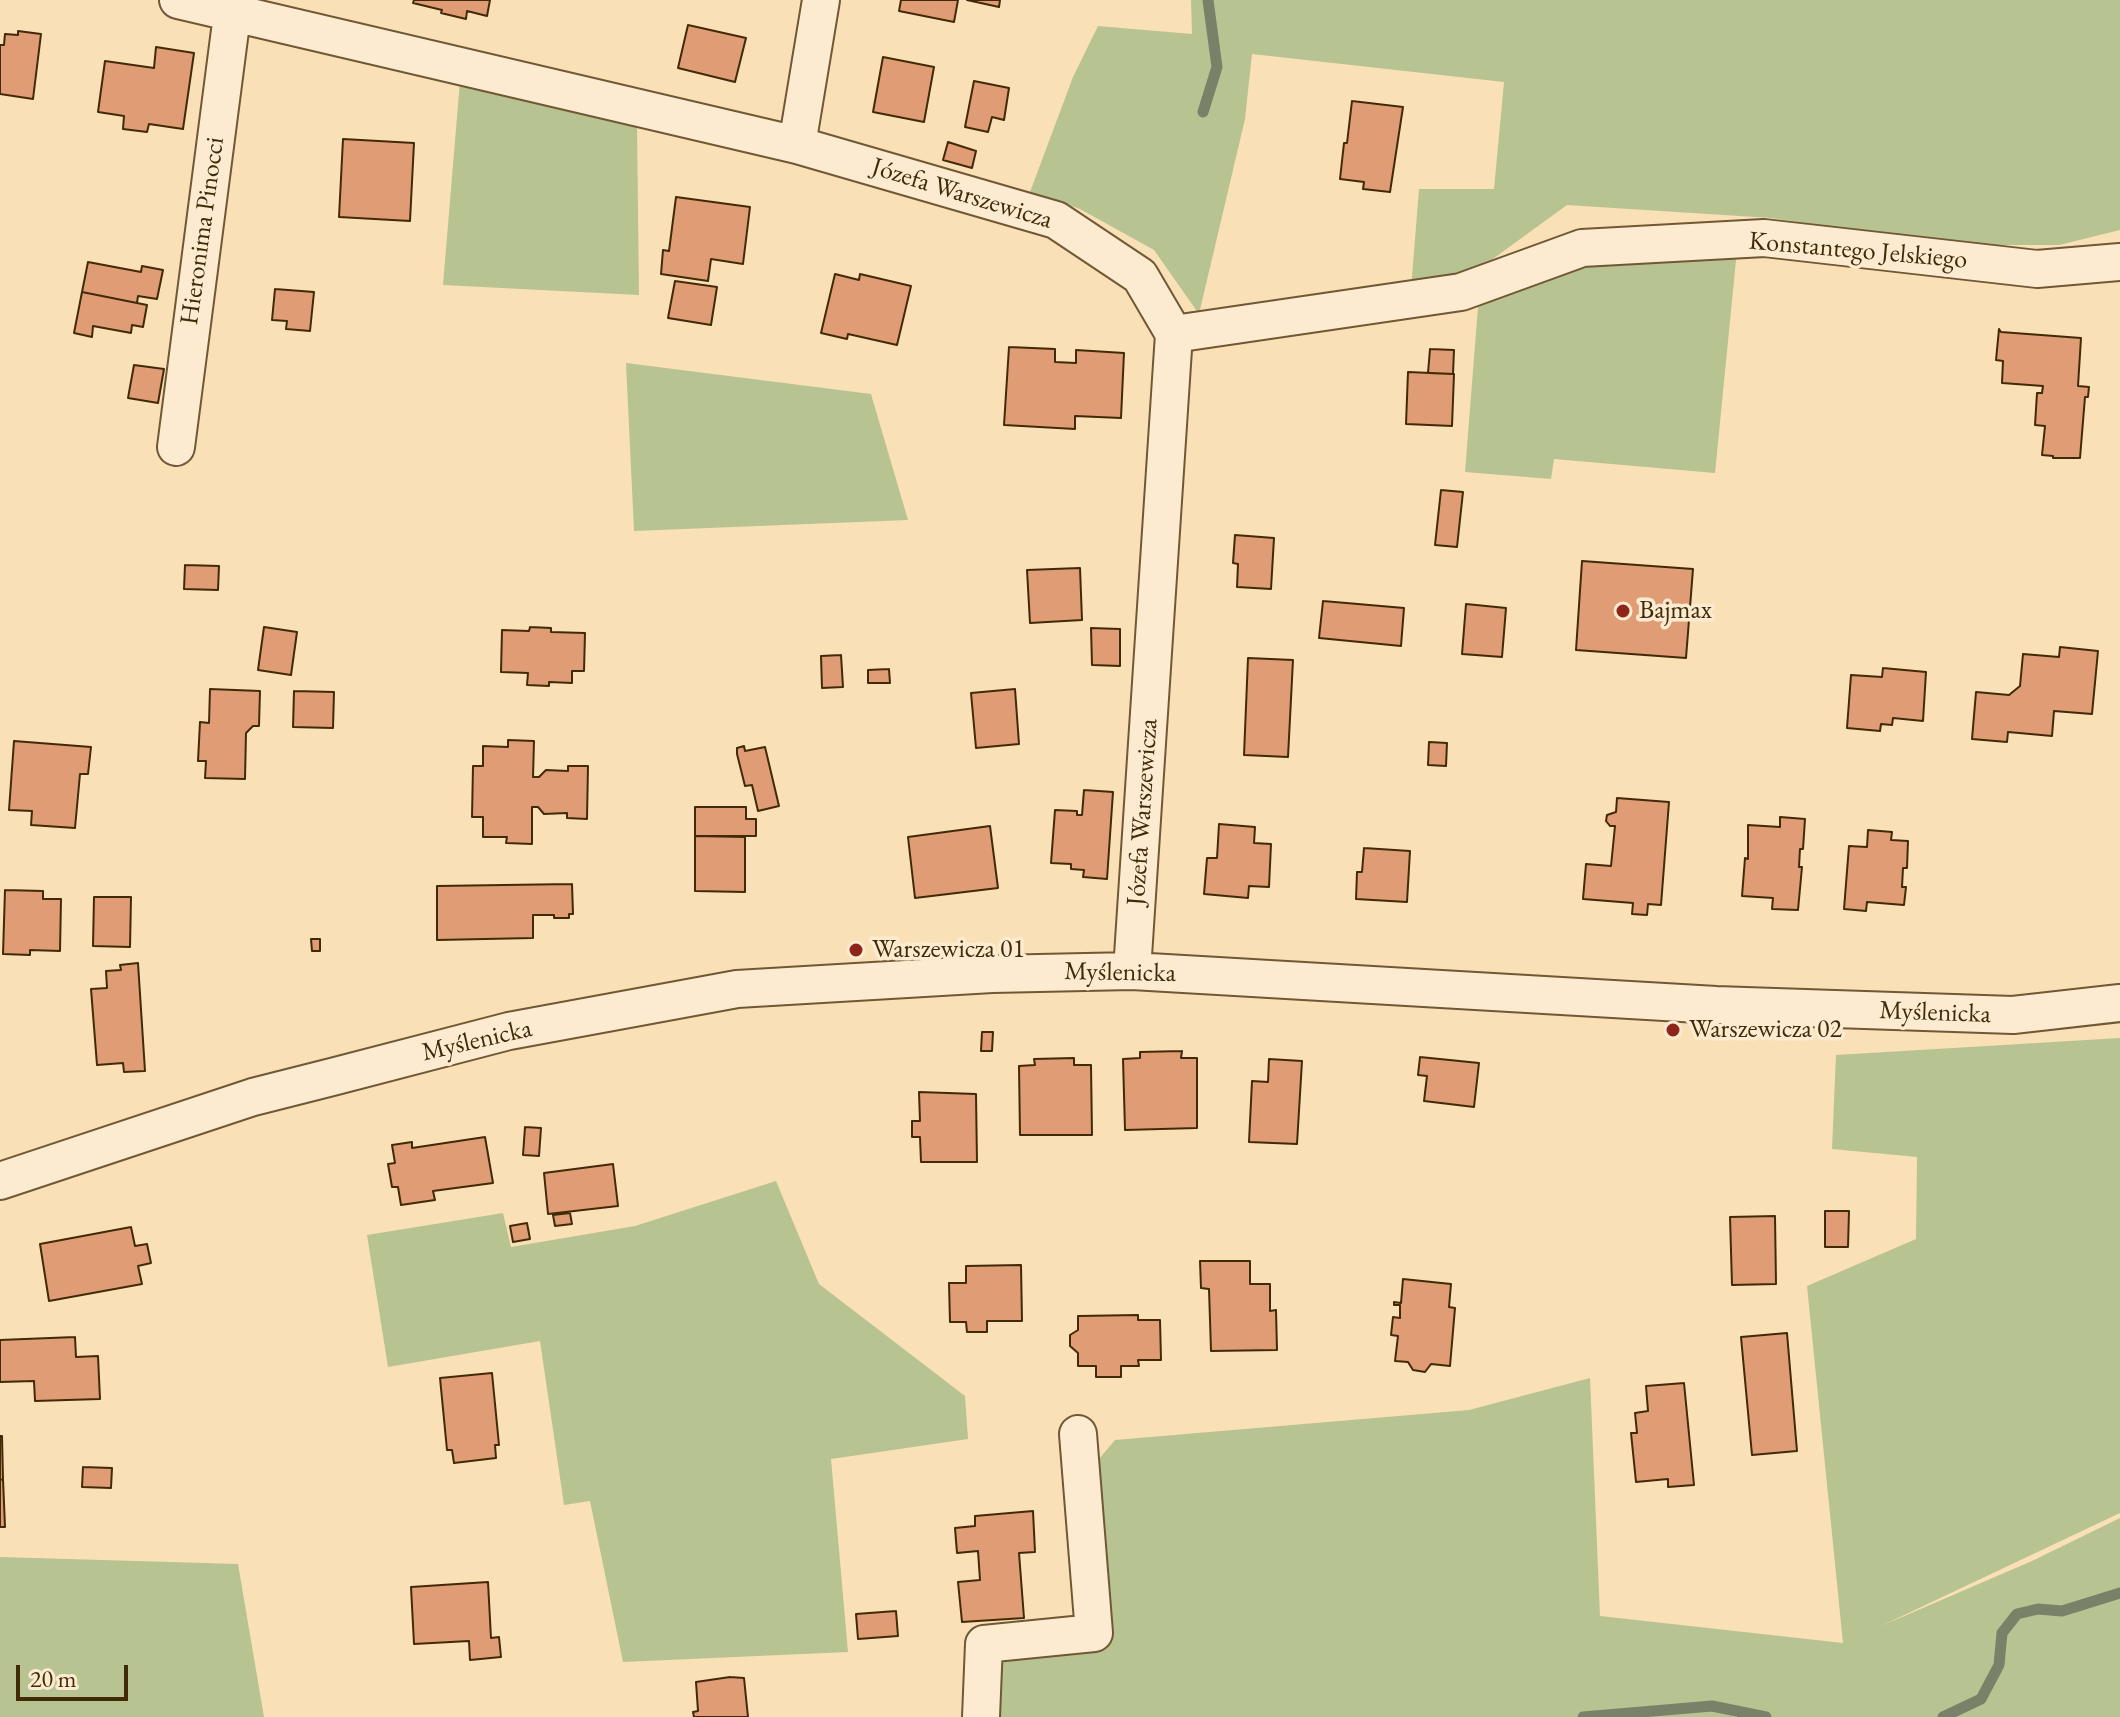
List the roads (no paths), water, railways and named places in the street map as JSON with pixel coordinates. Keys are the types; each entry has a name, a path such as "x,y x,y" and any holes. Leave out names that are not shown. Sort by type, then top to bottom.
{"street":[{"name":"Józefa Warszewicza","path":"178,0 797,145 1056,220 1140,276 1174,334 1132,971"},
{"path":"797,145 821,0"},
{"name":"Hieronima Pinocci","path":"176,447 232,15"},
{"name":"Konstantego Jelskiego","path":"1174,334 1461,292 1582,248 1764,238 2037,269 2120,262"},
{"name":"Myślenicka","path":"0,1181 253,1097 509,1031 737,989 992,974 1132,971 1716,1005 2013,1015 2120,1003"},
{"path":"981,1717 984,1644 1094,1633 1078,1434"}],"waterway":[{"path":"1203,112 1217,67 1208,0"},
{"path":"1943,1717 1981,1699 1999,1665 2002,1633 2017,1614 2038,1609 2062,1611 2120,1593"},
{"path":"1583,1717 1712,1706 1766,1717"}],"place":[{"name":"Bajmax","path":"1623,611"},
{"name":"Warszewicza 01","path":"856,950"},
{"name":"Warszewicza 02","path":"1673,1030"}]}
